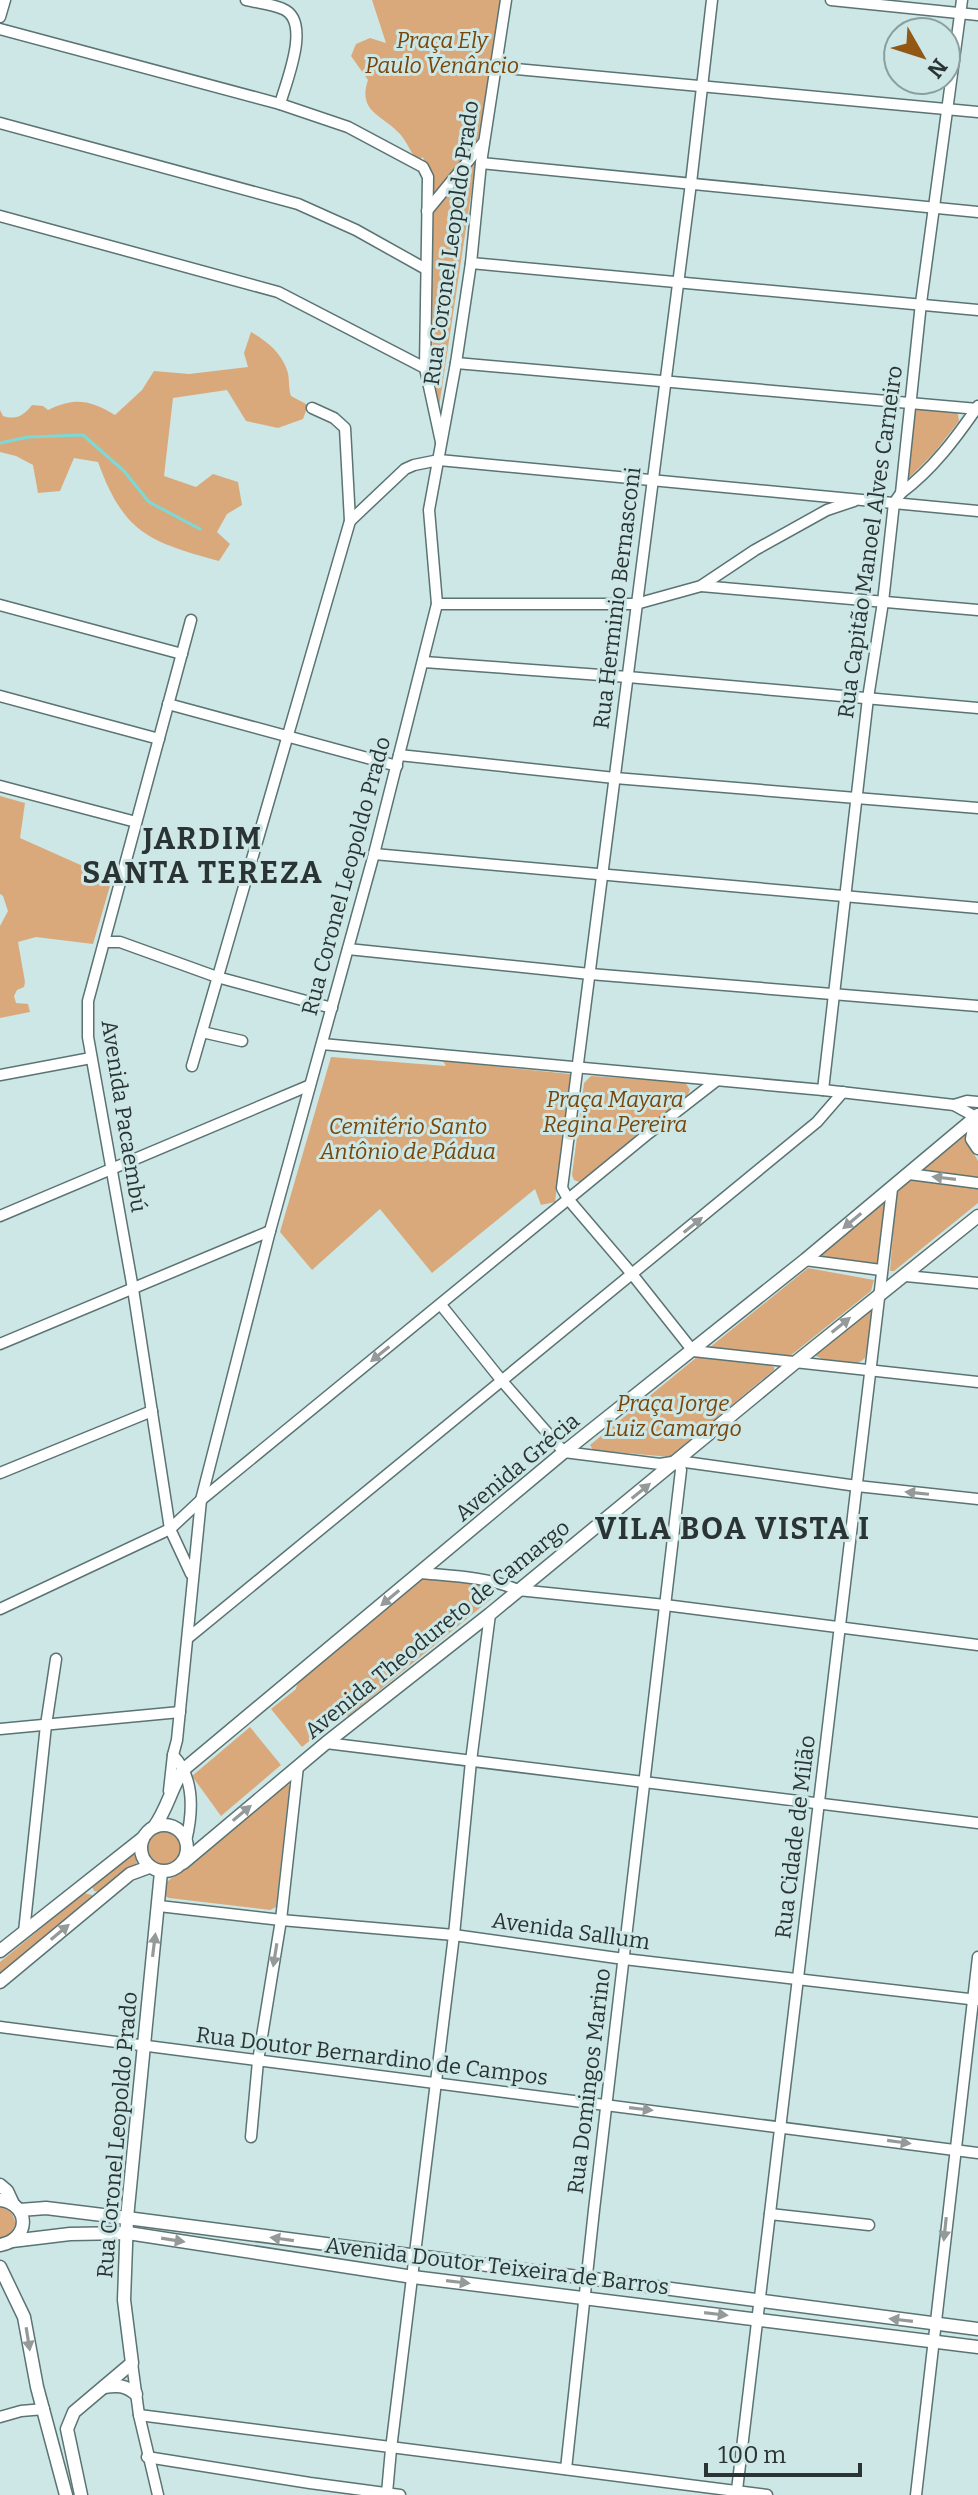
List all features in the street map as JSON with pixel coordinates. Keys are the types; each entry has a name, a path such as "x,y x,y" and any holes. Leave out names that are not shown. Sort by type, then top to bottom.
{"main road":[{"path":"977,1116 972,1139 978,1148"},
{"name":"Avenida Grécia","path":"169,1796 183,1770 564,1452 805,1260 977,1116"},
{"name":"Avenida Theodureto de Camargo","path":"183,1863 326,1743 490,1614 978,1216"},
{"name":"Rua Coronel Leopoldo Prado","path":"154,1827 164,1813 169,1796"},
{"path":"0,1951 154,1827 174,1827 183,1834 186,1841 183,1863 170,1871 155,1869 130,1874 0,1982"},
{"path":"143,1838 140,1850 155,1869"},
{"name":"Rua Coronel Leopoldo Prado","path":"132,2363 124,2300 127,2218 159,1906 155,1869"},
{"path":"86,1882 88,1890 100,1899"},
{"path":"0,2185 7,2191 11,2205 23,2219 22,2229 6,2243"},
{"name":"Avenida Doutor Teixeira de Barros","path":"11,2205 978,2329"},
{"name":"Avenida Doutor Teixeira de Barros","path":"6,2243 70,2234 128,2233 413,2277 978,2347"},
{"path":"0,2267 24,2317 32,2366 66,2495"},
{"path":"81,2495 67,2429 74,2412 132,2363"},
{"path":"104,2387 128,2387 136,2394"}],"street":[{"path":"0,17 5,0"},
{"path":"246,0 286,10 296,21 298,35 280,104"},
{"name":"Rua Coronel Leopoldo Prado","path":"169,1796 201,1500 308,1086 374,854 437,604 429,510 456,363 484,141 506,0"},
{"name":"Rua Herminio Bernasconi","path":"568,1199 562,1188 712,0"},
{"path":"831,0 978,15"},
{"name":"Rua Capitão Manoel Alves Carneiro","path":"823,1090 868,698 894,503 901,493 921,303 962,0"},
{"path":"0,29 280,104 348,127 423,167 428,177 424,268 425,368 442,444"},
{"path":"495,67 978,112"},
{"path":"0,123 298,204 356,230 424,268"},
{"path":"427,211 484,141"},
{"path":"481,163 978,212"},
{"path":"0,216 278,292 425,368"},
{"path":"471,263 978,310"},
{"path":"456,363 977,408"},
{"path":"192,1066 350,521 345,428 334,418 312,408"},
{"path":"901,493 942,454 977,408"},
{"path":"350,521 405,469 439,460 978,511"},
{"path":"437,604 636,604 701,586 755,550 827,510 857,500"},
{"path":"701,586 978,610"},
{"path":"0,605 182,654"},
{"name":"Avenida Pacaembú","path":"191,620 88,1001 88,1037 133,1289 170,1529 192,1576"},
{"path":"424,662 978,708"},
{"path":"0,696 159,739"},
{"path":"168,704 287,737 398,760 978,808"},
{"path":"0,786 136,822"},
{"path":"374,854 978,908"},
{"path":"105,942 120,942 217,977 332,1008"},
{"path":"348,949 590,974 978,1006"},
{"path":"202,1032 242,1041"},
{"path":"322,1044 843,1092 954,1105 977,1116"},
{"path":"0,1075 91,1058"},
{"path":"0,1609 170,1529 201,1500 716,1081"},
{"path":"0,1216 308,1086"},
{"path":"188,1638 817,1122 843,1092"},
{"path":"954,1105 978,1102"},
{"path":"909,1174 978,1183"},
{"name":"Rua Cidade de Milão","path":"737,2490 892,1189"},
{"path":"568,1199 693,1351 978,1382"},
{"path":"0,1344 270,1231"},
{"path":"805,1260 881,1270"},
{"path":"906,1276 978,1283"},
{"path":"441,1305 564,1452 660,1464 678,1461 978,1499"},
{"path":"0,1473 152,1411"},
{"name":"Rua Domingos Marino","path":"566,2469 681,1470 678,1461"},
{"path":"420,1573 507,1585 518,1590 665,1605 978,1645"},
{"path":"387,2493 490,1614"},
{"path":"24,1932 56,1659"},
{"path":"0,1729 180,1712"},
{"path":"326,1743 978,1823"},
{"path":"173,1755 183,1770 191,1798 186,1841"},
{"path":"251,2137 258,2061 281,1920 298,1766"},
{"name":"Avenida Sallum","path":"159,1906 454,1935 624,1959 976,2000"},
{"path":"916,2495 954,2150 976,2000 978,1957"},
{"name":"Rua Doutor Bernardino de Campos","path":"0,2027 978,2153"},
{"path":"770,2214 869,2225"},
{"name":"Rua Coronel Leopoldo Prado","path":"132,2363 147,2457 158,2495"},
{"path":"0,2417 44,2409"},
{"path":"139,2415 767,2495"},
{"path":"147,2457 309,2489 400,2495"}],"green space":[{"name":"Praça Ely Paulo Venâncio","path":"372,0 504,0 485,102 439,407 435,407 433,397 431,181 423,157 418,160 400,134 369,106 366,99 368,80 351,56 356,44 370,38 386,43"},
{"path":"251,332 281,358 288,373 291,396 308,405 303,419 278,428 246,421 227,390 173,398 164,476 196,487 213,474 238,482 242,505 227,514 217,532 230,544 219,561 175,548 142,531 118,505 98,462 74,458 60,491 38,493 33,465 0,452 0,410 3,416 12,418 23,414 32,405 48,410 66,403 82,402 115,415 142,390 154,371 189,374 248,367 244,353"},
{"path":"912,408 957,409 959,421 908,479 905,475"},
{"path":"0,796 25,803 20,838 112,879 93,944 36,937 18,942 25,982 14,996 16,1003 28,1004 30,1012 0,1018 0,926 8,911 0,894"},
{"name":"Cemitério Santo Antônio de Pádua","path":"331,1057 446,1066 443,1061 570,1074 555,1202 541,1205 535,1189 432,1273 380,1209 312,1270 280,1232"},
{"name":"Praça Mayara Regina Pereira","path":"591,1076 685,1082 690,1090 687,1096 582,1183 574,1180 572,1175 584,1083"},
{"path":"969,1129 969,1145 978,1161 978,1181 917,1171"},
{"path":"912,1178 978,1185 978,1203 894,1271 890,1271 896,1194"},
{"path":"886,1199 877,1265 819,1259 818,1256"},
{"name":"Praça Jorge Luiz Camargo","path":"808,1268 874,1280 871,1291 790,1356 709,1348"},
{"path":"876,1303 865,1358 848,1364 816,1356 816,1354"},
{"name":"Praça Jorge Luiz Camargo","path":"697,1357 769,1364 774,1370 670,1457 593,1450 590,1445"},
{"path":"423,1577 487,1584 492,1590 491,1599 348,1716 340,1716 302,1747 271,1709 296,1689 298,1681"},
{"path":"250,1727 281,1765 221,1816 192,1776"},
{"path":"285,1782 289,1790 276,1907 270,1910 165,1896 163,1887 168,1881"},
{"path":"164,1832 175,1837 180,1848 175,1859 164,1864 153,1859 148,1848 153,1837"},
{"path":"134,1852 138,1868 100,1892 94,1891 92,1886"},
{"path":"84,1893 92,1895 93,1899 0,1975 0,1962"},
{"path":"0,2206 11,2211 16,2223 11,2235 0,2239"}],"waterway":[{"path":"0,443 28,437 83,435 124,471 149,502 200,529"}],"district":[{"name":"JARDIM SANTA TEREZA","path":"203,856"},
{"name":"VILA BOA VISTA I","path":"733,1529"}]}
